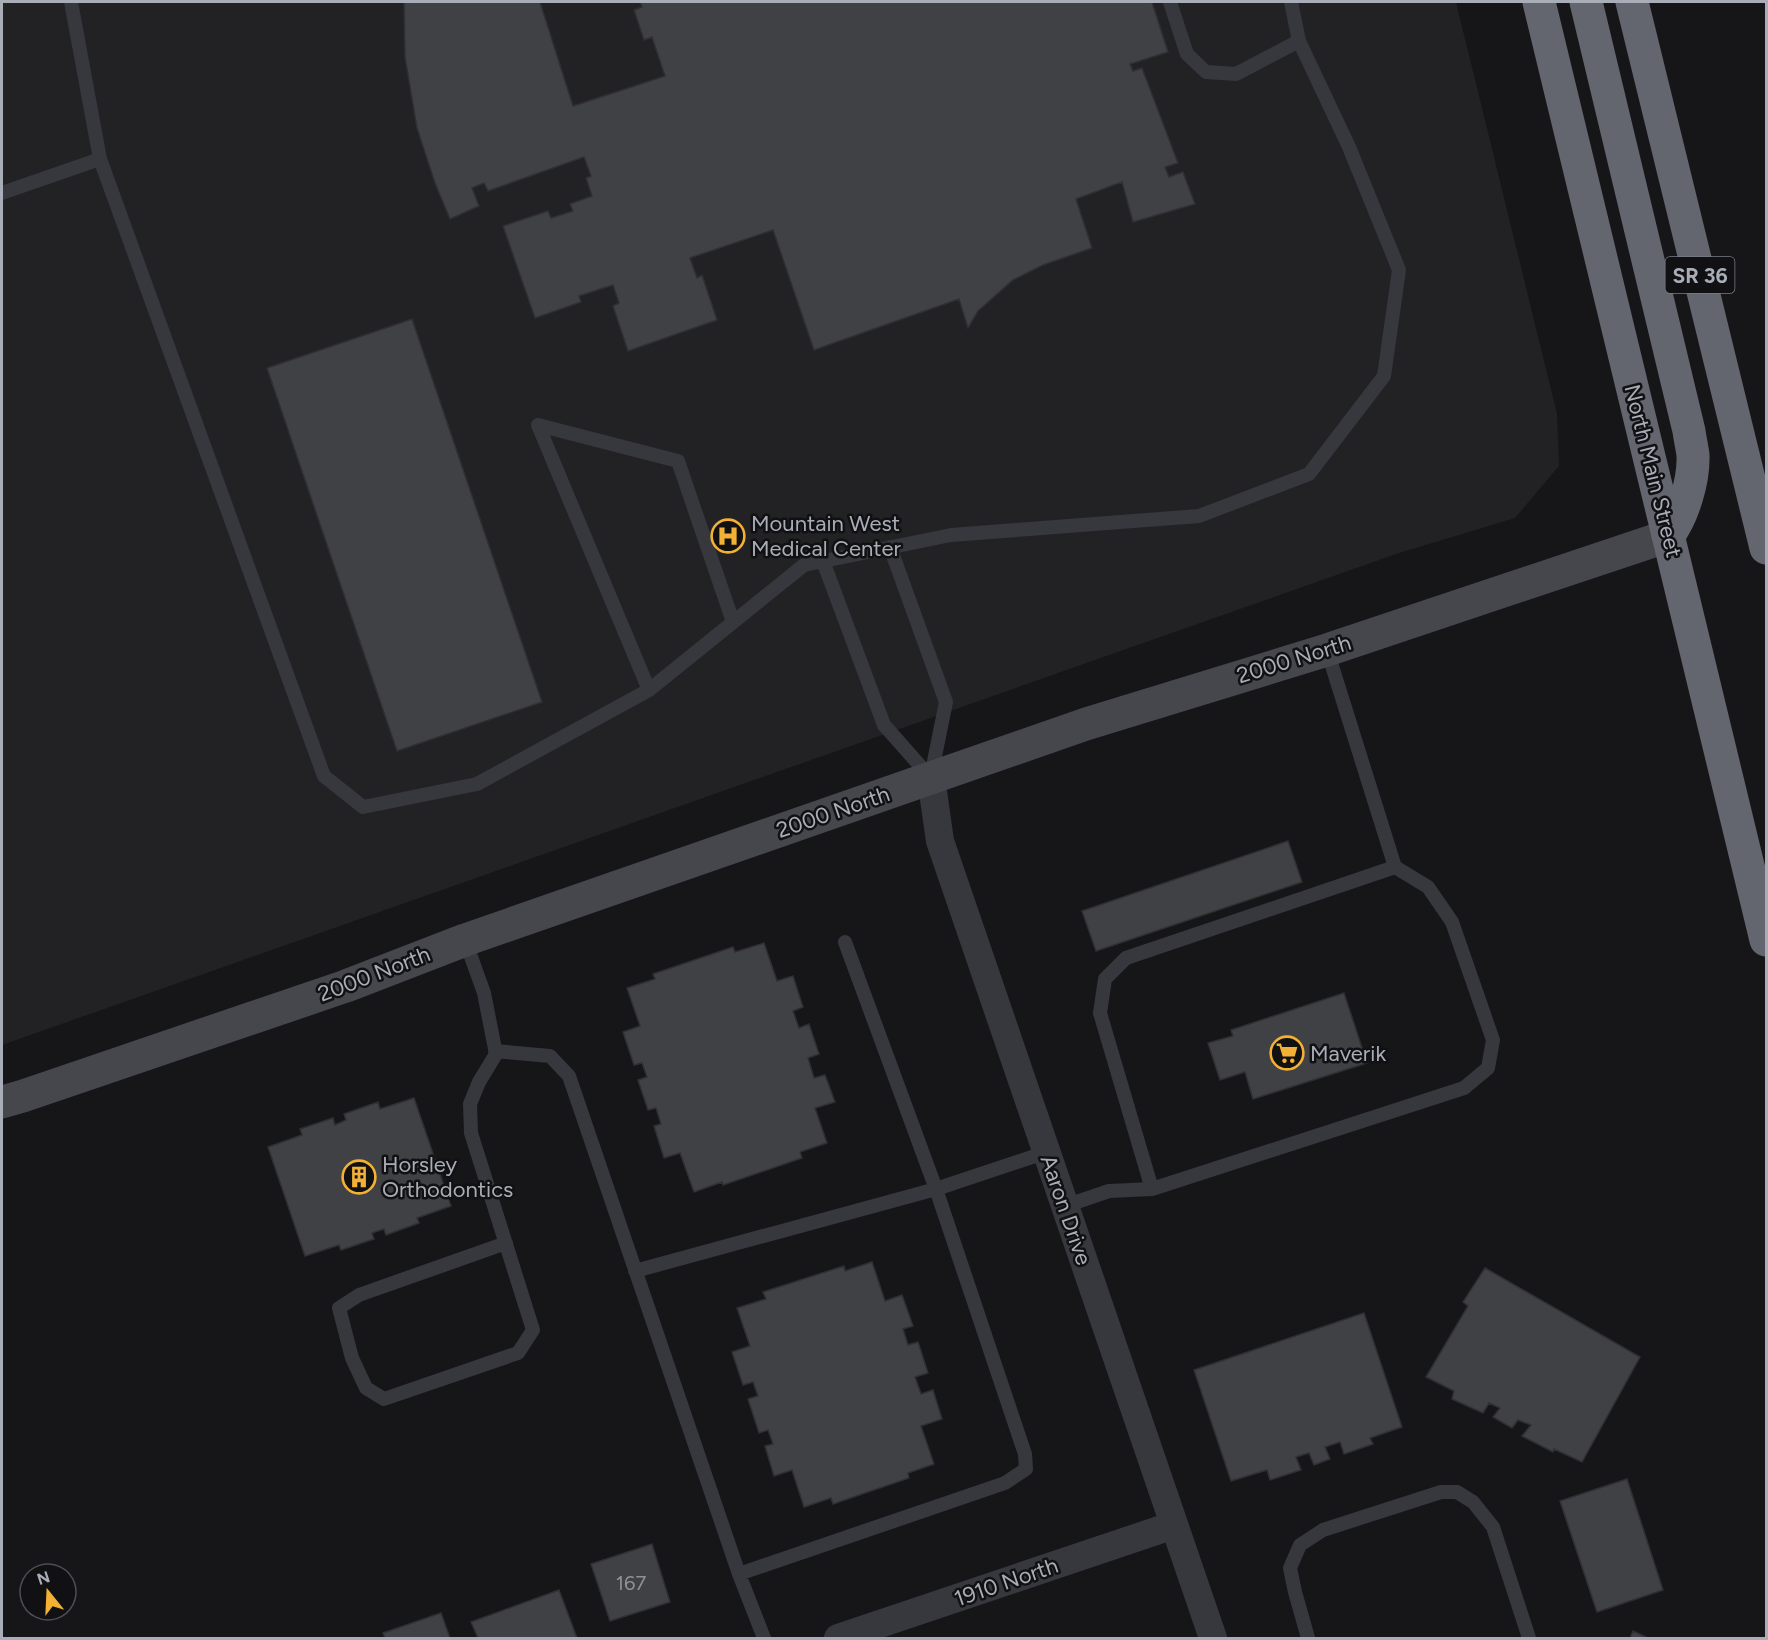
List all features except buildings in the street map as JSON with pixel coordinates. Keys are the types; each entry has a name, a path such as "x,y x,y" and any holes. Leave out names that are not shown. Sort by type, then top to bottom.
{"highway":[{"name":"North Main Street","path":"1539,2 1767,940"},
{"path":"1586,2 1693,454 1682,510 1676,526 1668,536"},
{"name":"SR 36","path":"1632,2 1767,548"}],"street":[{"name":"2000 North","path":"2,1102 346,986 465,940 1086,724 1327,650 1668,536"},
{"name":"Aaron Drive","path":"931,778 940,841 1213,1638"},
{"name":"1910 North","path":"838,1638 1174,1525"}],"lane":[{"path":"71,2 100,159 324,776 363,807 477,784 649,690 804,565 951,535 1199,516 1309,474 1384,376 1399,270 1349,147 1299,41 1291,2"},
{"path":"1170,2 1187,54 1206,72 1236,74 1299,41"},
{"path":"2,193 100,159"},
{"path":"649,690 538,425 678,461 733,622"},
{"path":"890,547 946,702 931,778"},
{"path":"823,561 884,725 931,778"},
{"path":"1065,1206 1109,1191 1152,1189 1464,1088 1488,1068 1493,1040 1452,922 1428,886 1395,867 1327,650"},
{"path":"1152,1189 1100,1013 1105,979 1126,958 1395,867"},
{"path":"465,940 484,993 496,1054 479,1082 470,1104 471,1133 506,1243 533,1330 518,1353 384,1399 366,1388 352,1358 339,1308 360,1295 506,1243"},
{"path":"739,1574 1005,1483 1026,1469 1025,1454 936,1189 845,942"},
{"path":"495,1051 550,1056 569,1076 739,1574 764,1638"},
{"path":"635,1271 936,1189 1047,1152"},
{"path":"1308,1638 1290,1568 1300,1545 1323,1530 1441,1492 1457,1492 1473,1502 1493,1527 1529,1638"}],"shaded area":[{"name":"Mountain West Medical Center","path":"2,2 1456,2 1557,414 1559,466 1515,518 1396,554 2,1045"}],"place":[{"name":"Mountain West Medical Center","path":"728,536"},
{"name":"Maverik","path":"1287,1053"},
{"name":"Horsley Orthodontics","path":"359,1177"}]}
